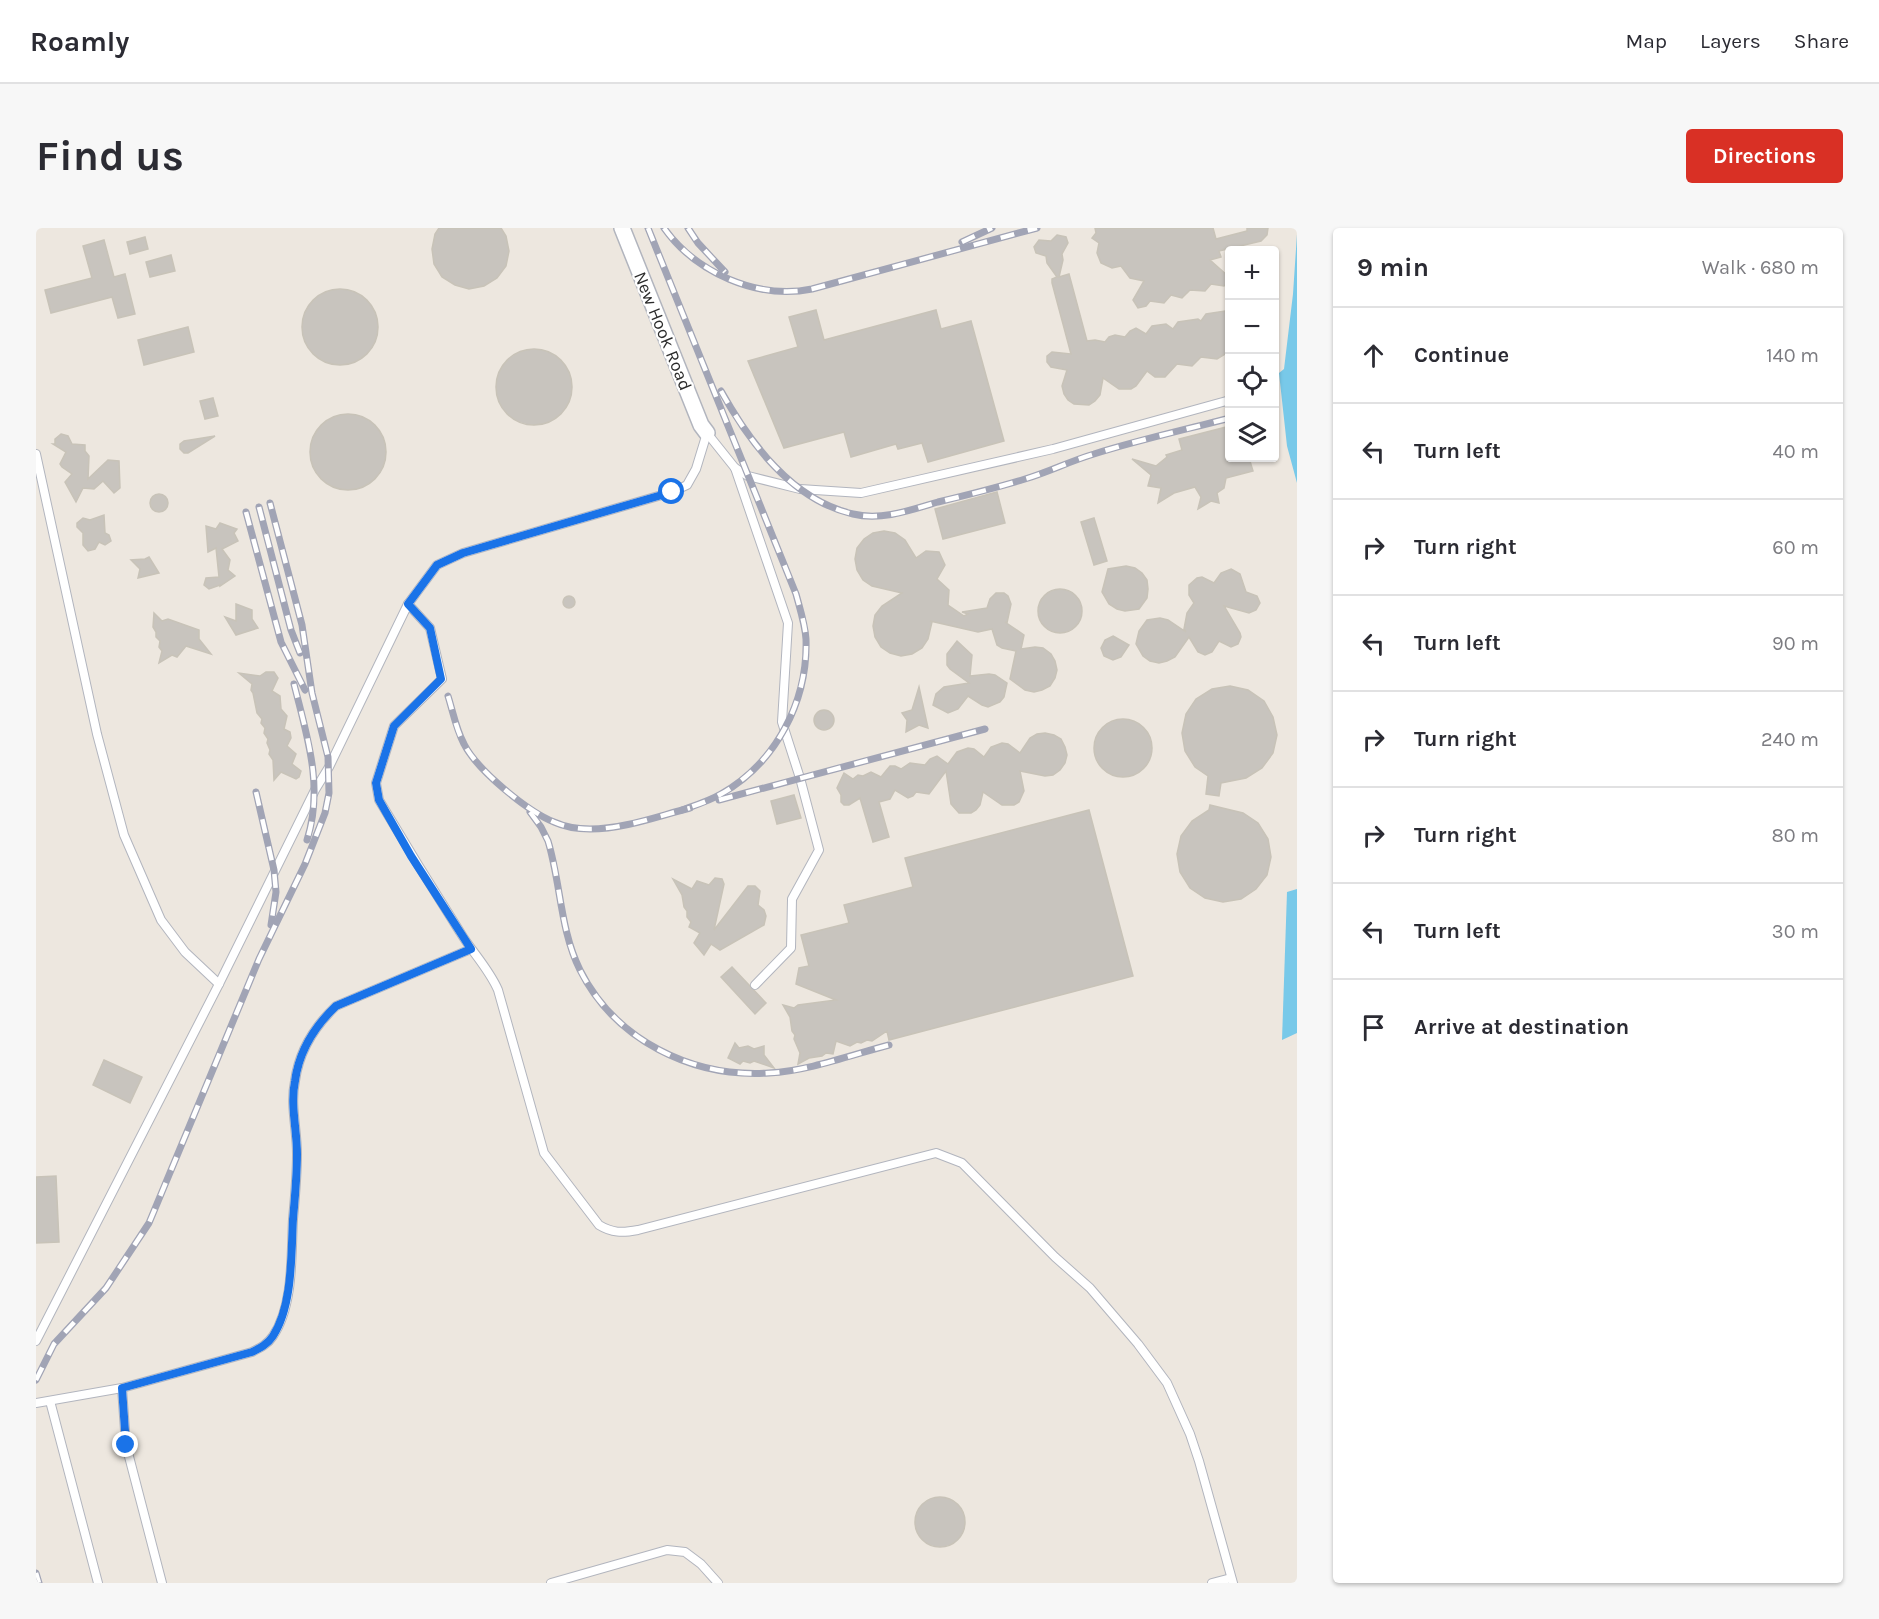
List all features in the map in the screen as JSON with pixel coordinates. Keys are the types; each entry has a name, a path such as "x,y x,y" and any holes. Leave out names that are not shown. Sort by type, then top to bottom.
{"street":[{"name":"New Hook Road","path":"622,228 701,424 707,433"}],"lane":[{"path":"707,433 735,468 748,476 800,489 861,493 1053,449 1225,401"},
{"path":"36,1341 219,984 315,790 329,767 408,604 437,565 463,553 672,492 687,485 696,469 707,433"},
{"path":"36,454 96,734 124,835 161,920 185,952 219,984"},
{"path":"735,468 788,623 782,722 819,850 792,899 791,948 754,985"},
{"path":"408,604 430,628 441,679 394,726 376,783 379,800 411,856 471,949 491,975 498,990 544,1153 599,1225 610,1232 623,1233 638,1230 936,1153 962,1163 1107,1306 1167,1383 1200,1461 1232,1580 1212,1583"},
{"path":"36,1403 122,1388 252,1352 265,1345 274,1335 289,1288 297,1153 293,1103 295,1080 304,1048 323,1018 336,1006 471,949"},
{"path":"122,1388 126,1445 162,1583"},
{"path":"50,1401 98,1583"},
{"path":"551,1583 667,1550 685,1552 701,1564 717,1583"}],"water":[{"path":"1297,234 1297,483 1287,446 1279,373 1284,369"},
{"path":"1297,889 1297,1033 1282,1040 1287,892"}],"building":[{"path":"439,228 501,228 506,236 509,251 506,266 497,278 484,286 469,289 455,285 442,277 434,264 432,249 435,234"},
{"path":"1095,228 1213,228 1216,239 1247,231 1247,228 1268,228 1267,235 1261,241 1240,246 1225,246 1225,250 1219,251 1221,257 1210,260 1225,273 1224,286 1211,284 1205,291 1190,290 1182,298 1171,295 1164,303 1150,301 1146,306 1138,308 1133,300 1144,281 1130,278 1121,266 1112,268 1101,263 1097,253 1099,243 1092,238 1096,233"},
{"path":"1057,235 1066,237 1068,243 1062,254 1059,277 1069,274 1087,341 1105,342 1109,337 1115,335 1125,337 1136,328 1146,334 1152,326 1166,324 1173,329 1178,322 1198,319 1201,321 1206,314 1225,311 1225,354 1217,359 1201,357 1192,366 1177,364 1165,377 1155,377 1147,371 1131,389 1119,389 1103,378 1100,395 1095,401 1089,405 1074,404 1064,394 1062,386 1067,370 1051,367 1047,362 1047,356 1052,352 1071,354 1052,283 1052,279 1057,277 1047,263 1046,256 1036,253 1034,247 1039,240 1051,241"},
{"path":"145,237 148,249 130,254 127,242"},
{"path":"104,240 114,277 125,274 135,314 118,318 112,297 51,313 45,290 92,278 83,246"},
{"path":"171,255 175,271 150,277 146,262"},
{"path":"333,289 347,289 361,295 372,306 378,320 375,342 367,354 347,365 333,365 319,359 308,348 302,334 302,320 308,306 319,295"},
{"path":"816,310 824,340 936,310 941,329 971,321 1004,441 928,462 922,443 898,449 896,444 851,457 844,432 784,448 748,361 798,347 789,317"},
{"path":"188,327 194,352 144,365 138,340"},
{"path":"527,349 541,349 555,355 566,366 572,380 569,402 561,414 541,425 527,425 513,419 502,408 496,394 496,380 502,366 513,355"},
{"path":"213,398 218,416 205,419 200,401"},
{"path":"341,414 355,414 369,420 380,431 386,445 383,467 375,479 355,490 341,490 327,484 316,473 310,459 310,445 316,431 327,420"},
{"path":"1225,427 1225,462 1250,462 1253,471 1226,478 1224,488 1217,493 1219,503 1211,501 1198,509 1201,497 1195,487 1174,493 1158,503 1161,488 1148,486 1151,475 1132,459 1156,466 1167,457 1166,455 1182,450 1179,439"},
{"path":"61,434 68,436 72,444 85,445 85,451 89,456 88,479 108,460 119,461 120,488 114,493 103,481 94,489 83,488 76,502 65,482 72,474 60,464 66,452 53,444"},
{"path":"215,436 188,453 180,449 180,444 184,441"},
{"path":"997,492 1005,523 943,539 935,509"},
{"path":"155,494 163,494 168,499 166,510 155,512 150,507 150,499"},
{"path":"104,515 105,533 109,535 111,541 105,545 99,542 95,549 88,551 83,545 83,533 77,527 77,523 83,518 90,520"},
{"path":"1094,518 1107,561 1094,565 1081,522"},
{"path":"220,523 237,529 234,533 238,541 222,549 230,560 228,570 235,576 220,586 209,589 204,585 206,578 219,577 216,548 208,552 206,526 216,529"},
{"path":"884,531 895,533 905,540 916,558 926,551 939,552 945,565 937,579 949,590 948,605 964,616 968,614 962,612 987,608 990,599 996,593 1004,593 1008,596 1011,604 1007,623 1005,622 1024,635 1021,649 1043,648 1051,654 1055,661 1057,670 1050,686 1034,692 1025,690 1010,679 1016,651 997,645 992,629 978,632 930,621 932,622 928,639 922,648 912,654 901,656 881,647 875,637 873,626 875,615 882,606 902,593 872,586 863,580 857,570 855,559 857,548 864,539 873,533"},
{"path":"149,557 159,573 138,578 140,569 131,560"},
{"path":"1126,566 1142,573 1147,580 1148,589 1147,598 1139,609 1125,611 1109,604 1102,592 1108,569"},
{"path":"1231,569 1240,574 1246,592 1257,596 1260,603 1256,610 1249,613 1224,606 1240,633 1238,644 1231,647 1219,641 1212,652 1205,655 1198,652 1189,637 1175,657 1167,661 1159,663 1143,656 1136,644 1139,631 1147,620 1160,618 1168,620 1186,632 1184,629 1187,613 1194,603 1189,595 1189,585 1202,577 1214,583 1221,573"},
{"path":"1060,589 1069,590 1076,595 1081,602 1081,620 1076,627 1069,632 1060,633 1051,632 1044,627 1039,620 1038,611 1039,602 1044,595 1051,590"},
{"path":"569,596 575,602 569,608 563,602"},
{"path":"236,604 252,610 252,619 258,628 236,635 225,617 236,621"},
{"path":"154,613 162,621 168,619 199,630 199,639 211,654 186,646 177,657 172,655 159,663 162,651 153,627"},
{"path":"1113,636 1129,645 1121,657 1113,660 1104,656 1101,648 1105,640"},
{"path":"957,641 972,655 970,676 995,675 1007,683 1004,697 1000,702 988,707 968,696 958,709 948,713 933,705 936,694 944,687 969,683 947,665 947,654"},
{"path":"266,672 274,672 278,678 272,691 280,696 281,709 287,716 284,729 290,732 291,738 287,746 296,754 292,764 301,771 296,779 281,772 274,780 273,760 269,754 268,739 261,723 262,719 257,713 251,690 252,684 239,673 260,676"},
{"path":"1230,686 1248,690 1264,701 1273,717 1277,735 1273,753 1262,768 1246,778 1221,783 1219,796 1206,794 1208,776 1195,767 1185,751 1182,733 1186,714 1196,699 1212,689"},
{"path":"919,687 928,728 919,725 906,732 907,720 902,713 912,710"},
{"path":"824,710 831,713 834,720 831,727 824,730 817,727 814,720 817,713"},
{"path":"1123,719 1134,721 1147,732 1152,748 1150,759 1139,772 1123,777 1112,775 1099,764 1094,748 1096,737 1107,724"},
{"path":"1045,733 1061,739 1067,755 1065,763 1053,775 1045,776 1020,771 1024,791 1019,802 1014,805 1002,805 983,792 980,805 976,810 971,813 959,813 951,804 946,771 929,794 916,792 908,798 895,790 890,799 879,802 889,837 873,842 860,798 849,805 841,802 841,795 837,788 844,773 853,779 858,775 863,776 871,772 881,777 890,766 901,769 910,763 925,765 937,756 948,764 957,752 968,748 974,749 984,757 991,747 1002,743 1008,744 1020,753 1030,738"},
{"path":"794,795 801,818 777,824 771,801"},
{"path":"1210,805 1243,813 1258,823 1268,839 1271,857 1267,875 1256,889 1241,899 1223,902 1205,898 1190,888 1180,872 1177,854 1181,836 1192,821 1209,810"},
{"path":"1089,810 1133,976 889,1040 887,1031 872,1041 857,1042 850,1046 836,1041 833,1054 826,1053 798,1064 800,1053 794,1039 790,1017 783,1005 794,1008 798,1005 836,1000 796,984 799,968 809,966 801,935 849,923 844,905 913,887 905,858"},
{"path":"715,878 722,879 724,884 714,930 748,886 755,886 760,891 758,905 764,910 766,916 764,925 720,950 711,944 704,955 694,943 700,933 689,927 691,922 687,917 682,895 673,879 692,889 697,881 709,885"},
{"path":"732,967 766,1003 755,1014 721,977"},
{"path":"735,1043 739,1048 748,1046 754,1049 764,1046 764,1055 774,1068 754,1061 750,1063 743,1061 740,1064 728,1058"},
{"path":"104,1060 142,1077 130,1103 93,1085"},
{"path":"56,1176 59,1242 36,1243 36,1177"},
{"path":"935,1497 945,1497 958,1504 965,1517 965,1527 958,1540 945,1547 935,1547 926,1543 919,1536 915,1527 915,1517 919,1508 926,1501"}],"railway":[{"path":"648,228 796,594 806,639 801,685 785,728 773,748 741,781 702,803 682,810"},
{"path":"664,228 693,258 730,280 771,290 791,291 812,289 1037,228"},
{"path":"688,228 698,243 725,272"},
{"path":"962,242 992,228"},
{"path":"721,391 759,449 792,483 831,507 864,516 896,514 1034,476 1111,449 1225,419"},
{"path":"36,1380 54,1344 106,1288 149,1223 259,959 305,864 325,813 329,793 328,757 312,693 302,625 270,503"},
{"path":"259,507 291,630 300,653"},
{"path":"246,512 281,642 305,690"},
{"path":"294,684 308,742 314,781 312,820 307,840"},
{"path":"448,696 461,738 470,754 504,789 543,817 563,825 590,829 628,824 690,808"},
{"path":"719,800 985,729"},
{"path":"256,792 274,870 276,892 271,925"},
{"path":"530,812 548,841 568,939 580,970 595,995 613,1016 635,1035 659,1050 685,1061 712,1069 740,1073 784,1072 889,1045"},
{"path":"36,1573 39,1583"}],"route":[{"path":"126,1445 122,1416 122,1388 252,1352 265,1345 274,1335 289,1288 297,1153 293,1103 295,1080 304,1048 323,1018 336,1006 471,949 411,856 379,800 376,783 394,726 441,679 430,628 408,604 437,565 463,553 672,492"}]}
